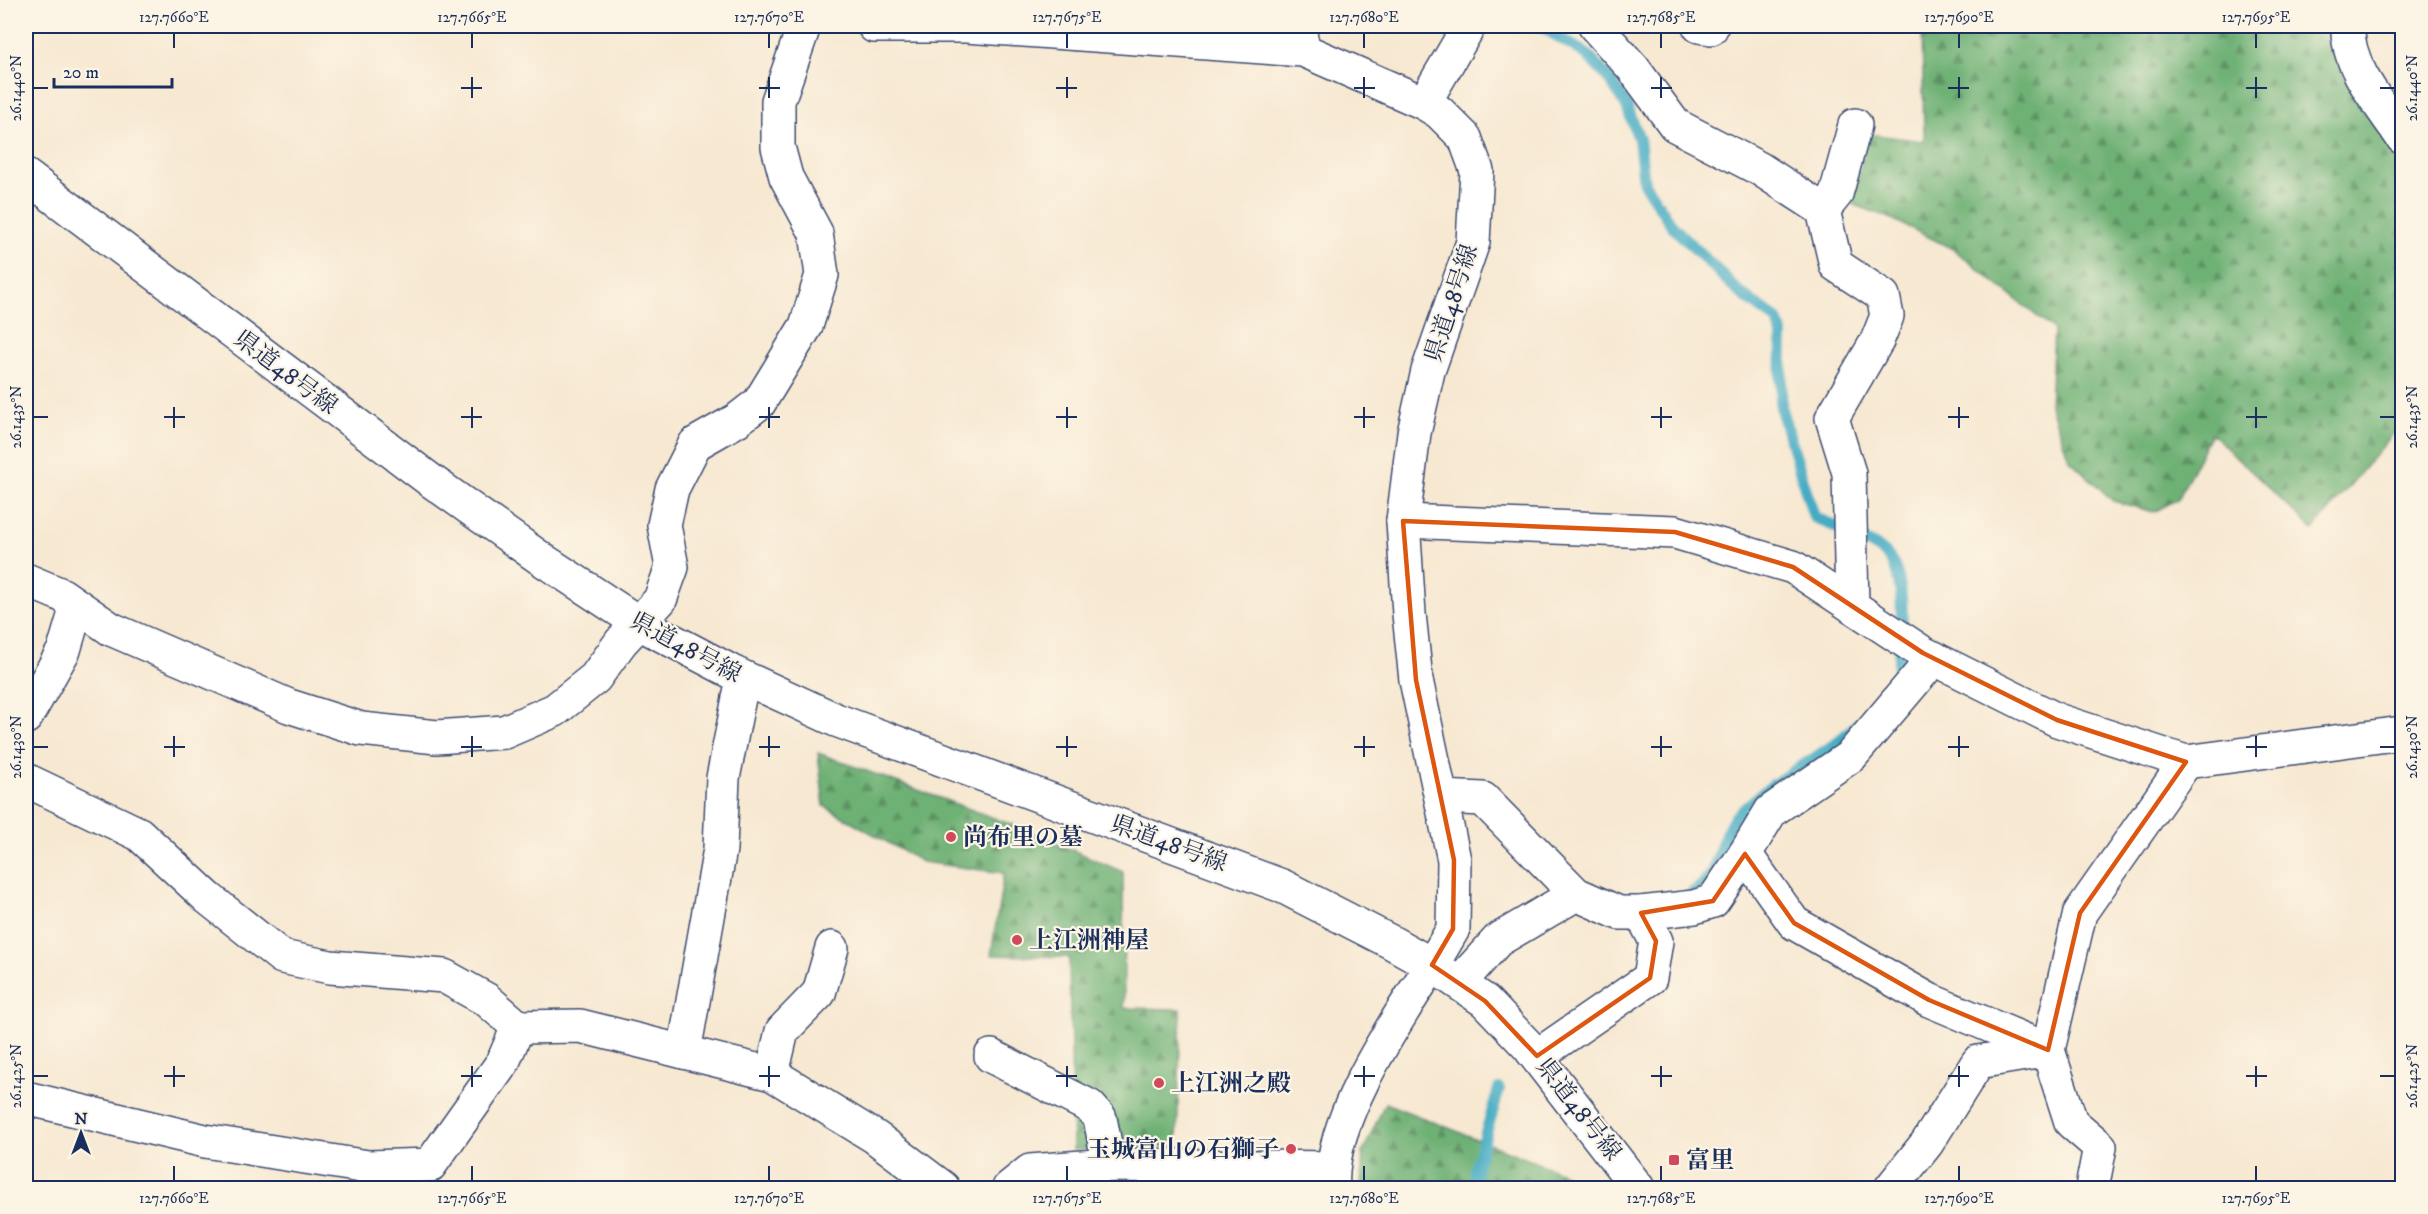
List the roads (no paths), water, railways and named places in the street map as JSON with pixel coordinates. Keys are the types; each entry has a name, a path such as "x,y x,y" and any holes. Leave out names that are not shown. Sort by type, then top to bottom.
{"street":[{"path":"26,580 62,595 111,629 289,706 361,729 437,737 504,732 555,710 595,678 621,642 660,600 672,567 664,525 672,489 695,444 736,420 759,403 806,326 822,275 816,233 786,177 778,147 778,101 804,26"},
{"name":"県道48号線","path":"874,26 966,26 1301,38 1439,112 1465,138 1477,171 1473,243 1428,371 1414,433 1403,521 1416,680 1454,860 1456,894 1445,974"},
{"path":"1424,104 1469,26"},
{"path":"1595,26 1634,68 1675,125 1760,169 1823,210 1836,265 1883,296 1887,316 1877,341 1832,418 1849,473 1851,563 1864,614"},
{"path":"2348,26 2347,44 2366,83 2403,137"},
{"path":"1823,210 1836,194 1855,124"},
{"name":"県道48号線","path":"26,176 430,480 540,558 639,623 743,678 836,720 1282,886 1445,974 1485,1001 1537,1056 1638,1188"},
{"path":"1403,521 1675,532 1793,567 1928,656 2057,720 2186,762 2403,733"},
{"path":"26,717 64,650 78,606"},
{"path":"1441,797 1483,799 1577,895 1630,913 1694,907 1713,901 1772,811 1851,756 1928,656"},
{"path":"684,1052 720,849 723,778 743,678"},
{"path":"2092,1188 2100,1147 2071,1122 2048,1050 2080,913 2186,762"},
{"path":"26,780 139,834 208,898 282,957 330,967 444,976 487,1000 518,1027 580,1026 772,1074 875,1137 943,1188"},
{"path":"1745,854 1794,923 1929,1000 2048,1050"},
{"path":"1008,1188 1030,1171 1109,1165 1332,1178 1352,1102 1404,1008 1445,974 1498,940 1577,895"},
{"path":"1537,1056 1650,978 1656,941 1630,913"},
{"path":"772,1074 782,1031 819,993 832,948"},
{"path":"26,1098 205,1141 368,1167 407,1177 430,1165 503,1062 518,1027"},
{"path":"1891,1188 1927,1143 1978,1062 2048,1050"},
{"path":"990,1056 1089,1106 1100,1118 1109,1165"}],"waterway":[{"path":"1541,26 1586,54 1610,80 1627,107 1639,139 1644,183 1673,227 1738,291 1777,320 1782,334 1781,409 1814,517 1857,536 1881,550 1891,560 1897,575 1902,612 1897,684 1893,688"},
{"path":"1693,892 1708,879 1733,820 1775,784 1832,746 1858,724"},
{"path":"1474,1188 1475,1170 1499,1089"}],"place":[{"name":"尚布里の墓","path":"951,837"},
{"name":"上江洲神屋","path":"1017,940"},
{"name":"上江洲之殿","path":"1159,1083"},
{"name":"玉城富山の石獅子","path":"1291,1149"},
{"name":"富里","path":"1674,1160"}]}
